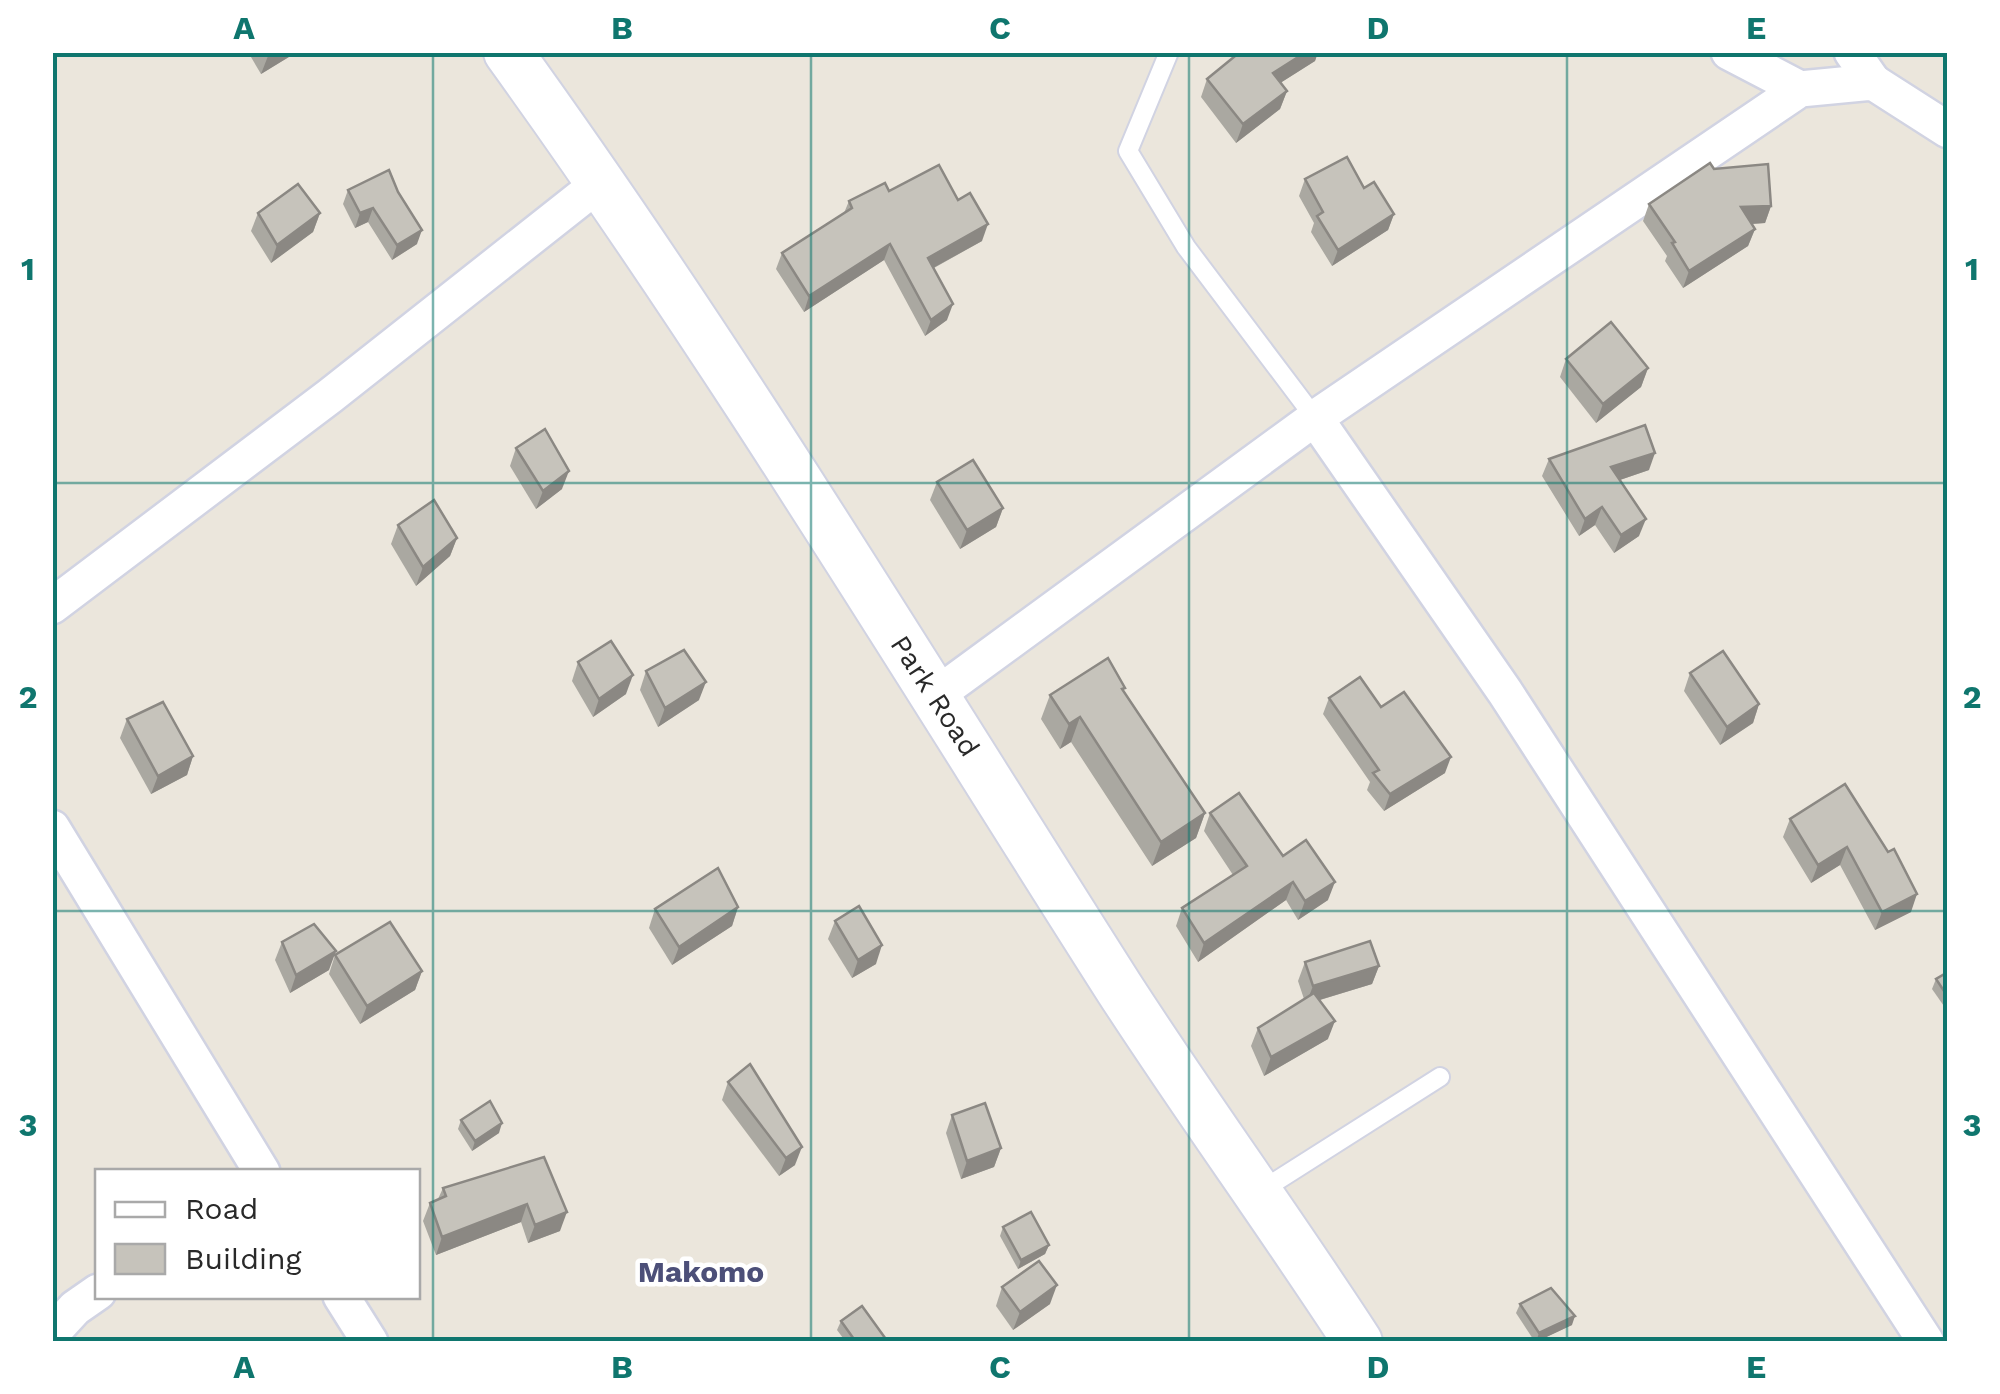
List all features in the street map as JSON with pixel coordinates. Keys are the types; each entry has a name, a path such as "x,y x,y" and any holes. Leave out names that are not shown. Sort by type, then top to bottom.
{"street":[{"name":"Park Road","path":"508,52 601,182 936,696 1121,991 1358,1342"},
{"path":"1730,52 1800,89"},
{"path":"1852,52 1873,82 1945,124"},
{"path":"936,696 1316,418 1800,89 1873,82"},
{"path":"52,606 345,384 601,182"},
{"path":"1316,418 1505,692 1926,1342"},
{"path":"52,828 260,1169"},
{"path":"52,1333 75,1308 95,1294"},
{"path":"343,1299 370,1342"}],"lane":[{"path":"1169,52 1128,151 1186,247 1316,418"},
{"path":"1259,1192 1440,1077"}],"building":[{"path":"1240,52 1306,52 1273,73 1287,91 1243,124 1207,79"},
{"path":"52,66 55,102 52,103"},
{"path":"1347,157 1364,188 1374,182 1394,214 1338,250 1317,216 1323,212 1305,179"},
{"path":"1710,163 1714,169 1768,164 1771,206 1741,207 1755,229 1689,271 1649,204"},
{"path":"939,165 958,200 970,193 988,224 928,258 953,304 931,320 890,244 809,296 782,253 852,208 849,201 885,183 889,191"},
{"path":"389,170 422,230 397,245 373,208 360,213 348,190"},
{"path":"298,184 320,213 277,245 258,213"},
{"path":"1611,322 1648,368 1603,404 1566,359"},
{"path":"1645,425 1655,453 1611,467 1646,519 1621,535 1602,507 1585,519 1549,459"},
{"path":"545,429 569,471 543,491 516,448"},
{"path":"973,460 1003,508 967,530 937,482"},
{"path":"434,500 457,538 423,567 398,525"},
{"path":"611,641 633,675 599,699 578,662"},
{"path":"684,650 706,682 665,708 646,671"},
{"path":"1723,651 1759,704 1727,727 1690,673"},
{"path":"1108,658 1125,688 1122,689 1205,813 1161,842 1080,717 1069,724 1050,695"},
{"path":"1360,677 1381,707 1404,692 1451,757 1390,794 1373,773 1379,770 1329,698"},
{"path":"163,702 193,756 158,776 127,719"},
{"path":"1845,784 1888,852 1894,849 1917,894 1882,912 1847,847 1818,865 1790,819"},
{"path":"1239,793 1283,856 1306,840 1335,882 1305,901 1293,882 1204,943 1182,908 1247,866 1210,813"},
{"path":"718,868 738,907 679,947 655,909"},
{"path":"859,906 882,945 858,960 835,921"},
{"path":"390,922 422,971 367,1006 335,955"},
{"path":"314,924 336,951 296,975 282,942"},
{"path":"1370,941 1379,966 1313,986 1305,962"},
{"path":"1948,972 1948,997 1936,979"},
{"path":"1314,993 1335,1021 1271,1057 1258,1028"},
{"path":"750,1064 802,1147 786,1158 728,1082"},
{"path":"490,1101 502,1123 475,1141 461,1120"},
{"path":"985,1103 1001,1148 967,1161 952,1115"},
{"path":"544,1157 567,1212 535,1225 527,1204 442,1237 430,1203 446,1196 443,1188"},
{"path":"1031,1212 1049,1245 1021,1260 1003,1227"},
{"path":"1039,1261 1057,1285 1020,1312 1002,1287"},
{"path":"1551,1288 1575,1316 1539,1333 1520,1304"},
{"path":"862,1306 888,1342 856,1342 841,1321"}],"district":[{"name":"Makomo","path":"701,1271"}]}
